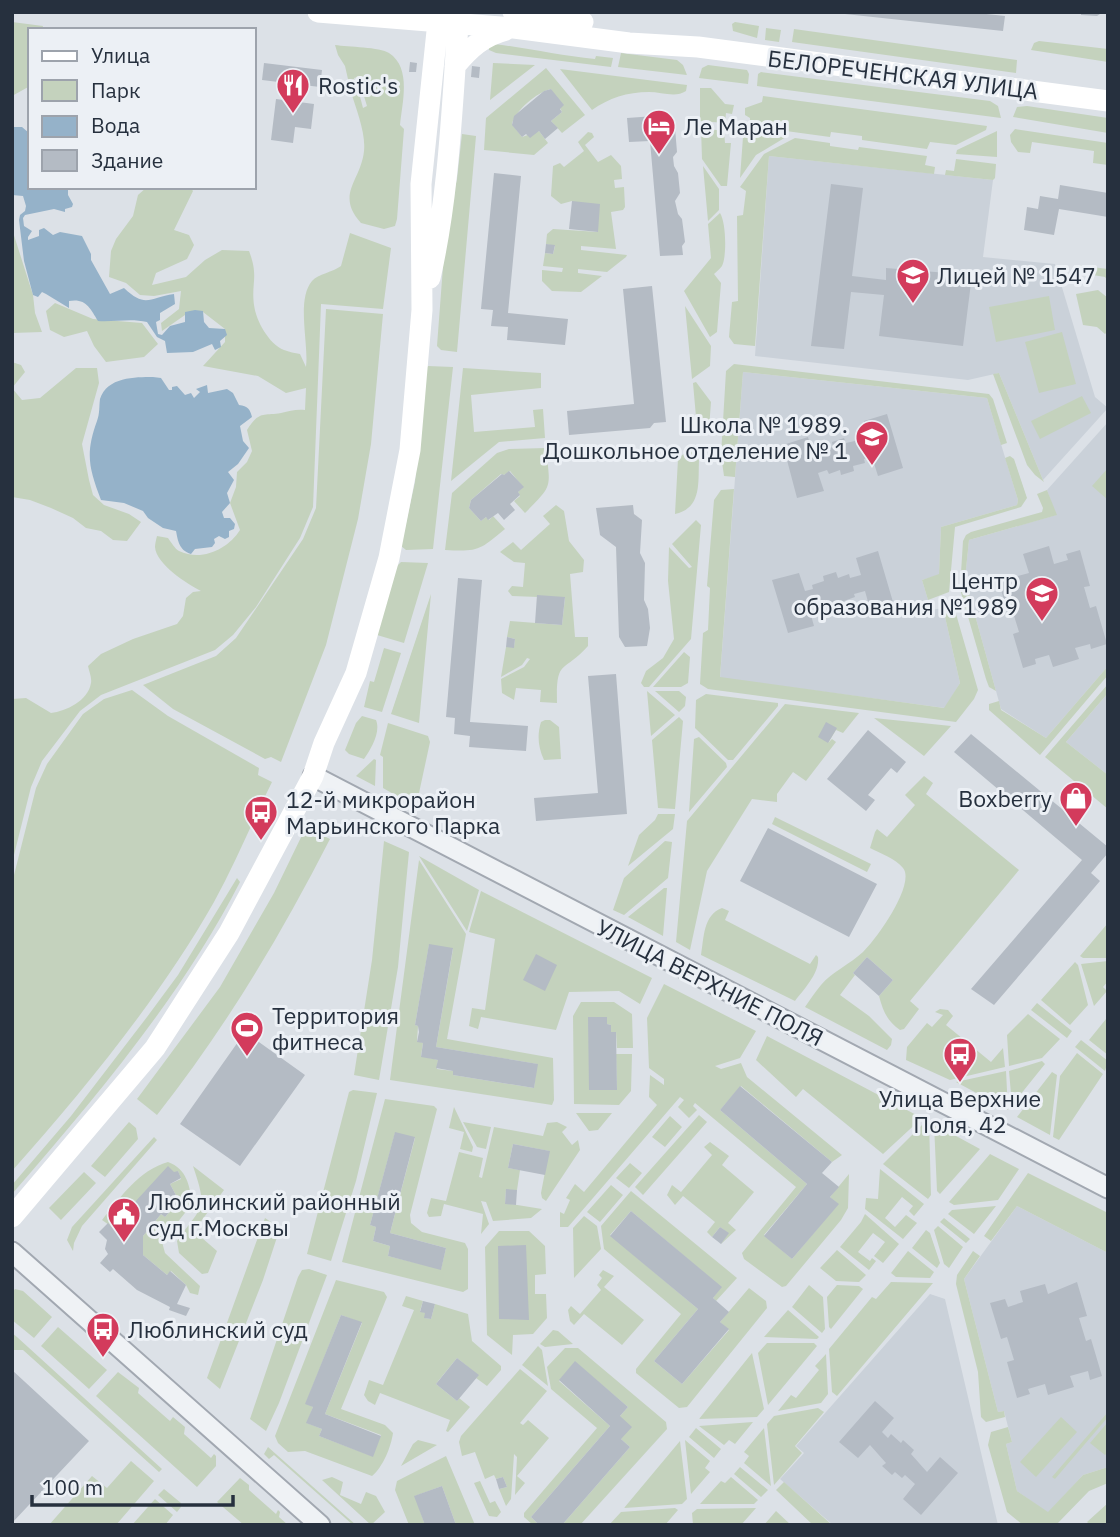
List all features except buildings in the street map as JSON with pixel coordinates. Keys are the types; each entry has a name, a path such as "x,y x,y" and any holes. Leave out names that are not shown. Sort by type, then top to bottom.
{"main road":[{"path":"318,12 394,20 448,18"},
{"path":"422,310 440,234 447,183 455,66 448,18"},
{"path":"12,1217 155,1048 229,933 313,776 324,743 356,673 389,558 410,450 422,310 421,184 432,74 448,18"},
{"name":"БЕЛОРЕЧЕНСКАЯ УЛИЦА","path":"448,18 514,20 629,43 698,47 1108,101"},
{"path":"394,20 413,32 421,41 432,74"},
{"path":"455,66 469,48 514,20"}],"street":[{"name":"УЛИЦА ВЕРХНИЕ ПОЛЯ","path":"313,776 1108,1188"},
{"path":"12,1251 320,1525"}],"shaded area":[{"name":"Лицей № 1547","path":"769,156 993,180 983,257 1055,264 1095,397 1108,408 1043,480 999,373 968,380 755,356"},
{"path":"743,372 987,398 1018,500 1017,505 941,527 939,575 922,580 931,610 943,608 960,683 945,708 720,678"},
{"name":"Центр образования №1989","path":"1108,422 1108,666 1046,738 1001,709 965,579 969,540 1056,515 1047,490"},
{"path":"1108,693 1108,775 1066,742"},
{"path":"1017,1206 1108,1253 1108,1467 1083,1475 1048,1513 1017,1491 1006,1444 1012,1442 1004,1411 998,1412 964,1279"},
{"path":"930,1294 945,1299 998,1525 833,1525 780,1479 804,1453 796,1446"}],"green space":[{"path":"12,22 43,26 28,28 28,87 12,96"},
{"path":"735,22 759,26 757,38 733,31 732,24"},
{"path":"766,28 781,30 779,42 765,40"},
{"path":"794,29 1017,60 1016,73 792,42"},
{"path":"1039,41 1108,49 1108,62 1031,50 1034,43"},
{"path":"494,44 582,58 613,58 611,67 496,53 489,50"},
{"path":"335,45 385,51 396,59 401,67 404,86 400,125 404,129 395,226 384,229 361,223 350,204 352,187 364,151 364,137 351,92 358,89 363,108 367,106 358,77 354,78 357,86 350,88 345,66"},
{"path":"621,53 677,60 683,65 687,75 618,67"},
{"path":"493,63 535,65 490,100"},
{"path":"708,65 747,70 748,84 699,78 702,68"},
{"path":"546,68 585,115 562,133 551,121 562,112 551,89 545,91 522,108 512,124 522,137 539,131 548,143 534,155 484,150 486,118"},
{"path":"560,69 687,85 686,91 682,93 633,93 612,99 592,110"},
{"path":"761,72 990,101 998,106 1001,118 757,86 758,74"},
{"path":"700,88 711,88 725,104 734,105 732,114 726,113 725,123 700,121"},
{"path":"763,96 987,126 986,130 956,145 930,142 927,149 862,140 862,136 831,132 830,137 750,126 750,118 745,115 745,108 762,102"},
{"path":"1027,106 1108,118 1108,133 1013,117 1017,107"},
{"path":"701,128 724,131 725,143 731,143 727,186 721,186 702,159"},
{"path":"1015,129 1108,143 1108,165 1093,163 1094,151 1032,142 1030,153 1018,152 1010,135"},
{"path":"997,131 997,157 956,154 957,150"},
{"path":"588,132 594,137 585,145 598,162 611,155 621,166 622,179 614,180 615,188 624,187 625,207 623,210 611,212 616,249 581,246 581,250 627,255 607,272 578,269 578,273 602,276 581,292 552,291 542,281 542,270 562,272 563,268 543,266 545,253 553,254 555,246 546,244 547,234 553,229 598,232 572,201 561,204 551,196 553,166 560,163 564,167 584,151 578,142"},
{"path":"748,133 786,137 756,155 740,178 743,137"},
{"path":"462,134 476,136 457,352 441,350 437,346 446,227 457,179"},
{"path":"795,138 858,150 859,147 927,156 925,165 935,167 934,174 769,156 755,346 734,344 729,337 732,302 738,301 737,216 743,215 746,191 740,187 764,154"},
{"path":"956,159 996,164 995,178 993,180 945,175 946,170 954,171"},
{"path":"703,166 719,189 719,210 708,221"},
{"path":"145,189 193,191 174,230 189,235 194,245 187,259 156,273 152,285 186,277 205,260 222,250 249,251 254,273 254,305 260,325 278,347 300,354 306,367 304,310 307,289 312,281 341,266 350,233 391,248 383,309 321,304 313,507 300,538 256,607 233,635 215,650 101,695 80,711 42,761 31,787 12,863 12,699 26,698 51,713 63,710 86,695 91,681 88,666 101,654 133,639 177,624 183,616 186,598 193,592 201,591 166,567 155,547 157,536 168,538 179,551 197,555 214,552 229,543 240,530 230,503 236,487 237,472 247,462 252,451 247,430 261,416 305,410 306,388 286,393 258,376 203,366 225,342 225,329 203,312 185,315 162,331 161,323 179,309 181,291 154,296 140,295 126,283 109,277 111,251 116,239 133,216 138,195"},
{"path":"720,213 725,231 725,255 722,266 714,274 721,283 717,332 710,337 684,291 711,258 708,224"},
{"path":"12,229 33,295 35,313 42,332 12,333"},
{"path":"1075,265 1108,269 1108,281 1105,277 1075,272"},
{"path":"1098,290 1108,298 1108,331 1105,334 1097,327 1083,325 1076,294"},
{"path":"1049,296 1055,330 996,342 989,307"},
{"path":"55,303 93,319 142,323 158,344 144,357 106,362 87,331 64,337 50,330 46,311"},
{"path":"685,306 711,346 710,366 692,379"},
{"path":"326,309 383,314 371,444 358,519 326,645 281,762 271,757 265,759 173,709 143,685 216,656 236,638 303,539 316,508"},
{"path":"1062,332 1076,384 1039,393 1025,342"},
{"path":"12,362 21,365 25,372 12,388"},
{"path":"734,364 989,394 1007,443 1001,445 987,398 743,372 735,477 724,476 721,455 726,371"},
{"path":"428,366 453,367 433,549 406,550 401,546 415,482 425,370"},
{"path":"76,368 97,368 99,383 82,444 93,495 104,505 129,514 141,522 127,541 113,540 101,531 86,528 73,518 51,508 12,497 12,388 22,400 40,398"},
{"path":"463,368 541,373 541,388 471,395 474,432 535,427 533,410 543,409 545,438 499,442 451,481"},
{"path":"999,373 1044,482 1027,465 993,374"},
{"path":"696,382 711,402 709,429 694,427 696,417 693,383"},
{"path":"1082,396 1091,413 1040,439 1031,421"},
{"path":"546,448 548,485 534,504 525,513 514,501 520,496 518,492 523,487 510,471 501,474 471,500 469,508 481,521 486,517 489,520 493,516 505,529 478,548 465,551 445,550 452,493 497,453 509,449"},
{"path":"689,449 699,460 697,493 690,506 675,514 678,459"},
{"path":"1010,456 1014,459 1027,498 1021,507 955,527 949,592 928,600 922,580 939,574 941,527 1017,505 1018,500 1005,458"},
{"path":"1108,468 1108,500 1092,486"},
{"path":"734,489 720,677 944,708 960,683 943,608 952,607 978,690 956,722 708,689 700,684 703,633 708,630 710,588 707,586 714,500 721,490"},
{"path":"1047,490 1057,515 969,540 965,579 996,691 989,687 986,679 960,589 963,541 971,532 1042,512 1037,494"},
{"path":"556,505 564,511 569,541 584,560 583,572 570,574 575,637 588,637 588,646 560,673 557,703 540,702 541,690 516,688 514,700 502,693 501,679 524,667 530,659 527,658 522,665 501,677 506,647 514,647 515,639 507,637 510,621 562,625 565,598 512,596 508,591 512,586 523,587 525,563 514,562 500,552 513,542 521,550 550,524 543,516"},
{"path":"696,520 701,525 691,639 649,687 644,687 641,683 646,671 663,658 674,639 668,581 669,547 689,568 692,567 672,544"},
{"path":"401,562 428,563 404,643 377,635 397,566"},
{"path":"431,594 419,723 391,714"},
{"path":"384,648 401,653 382,712 364,707 370,681 374,682"},
{"path":"684,652 690,657 688,683 681,687 653,687"},
{"path":"1108,666 1108,675 1040,755 989,710 989,704 999,701 1001,710 1046,738"},
{"path":"1108,684 1108,693 1066,742 1108,775 1108,809 1045,757"},
{"path":"132,690 168,716 259,768 258,775 272,782 214,902 170,972 94,1075 12,1171 12,883 36,788 47,764 83,714 104,699"},
{"path":"647,691 675,715 651,736"},
{"path":"655,691 679,691 686,697 685,706 679,712"},
{"path":"706,694 778,703 778,706 733,760 728,760 695,728 696,700"},
{"path":"785,704 859,713 843,733 836,730 828,743 832,739 836,742 806,781 793,772 777,794 777,802 752,799 707,871 690,950 676,942 687,821"},
{"path":"362,716 376,720 377,725 374,740 364,759 345,750 356,723"},
{"path":"679,717 683,721 675,809 658,808 652,740"},
{"path":"874,718 951,726 924,756"},
{"path":"550,720 559,727 561,759 544,760 539,732 541,722"},
{"path":"388,723 428,736 430,742 416,807 383,788 383,757 380,755"},
{"path":"699,737 727,767 689,812 694,739"},
{"path":"376,760 375,786 356,776"},
{"path":"924,776 933,783 926,794 1019,870 910,1001 919,1009 904,1029 900,1030 889,1019 879,996 893,980 867,957 853,973 855,975 840,995 869,1016 892,1039 887,1050 805,1007 825,980 869,946 893,912 906,876 900,865 870,848 877,829 887,837 915,805 905,795"},
{"path":"658,814 675,814 673,829 628,866 639,835"},
{"path":"775,817 871,864 867,872 772,824"},
{"path":"306,827 330,839 250,982 182,1083 157,1115 137,1099 220,987 274,893"},
{"path":"384,841 409,852 398,967 379,1080 354,1075 372,960"},
{"path":"665,841 672,842 668,878 624,915 613,910 624,878"},
{"path":"419,856 479,890 467,931"},
{"path":"419,860 466,934 447,1039 553,1058 554,1100 552,1105 390,1080","holes":["429,945 453,949 436,1047 537,1064 534,1088 453,1075 453,1071 437,1069 438,1060 421,1056 423,1043 417,1041 418,1026 415,1025"]},
{"path":"237,878 240,882 217,924 164,1006 105,1083 12,1194 12,1185 71,1116 178,975"},
{"path":"667,888 663,936 628,917"},
{"path":"481,891 652,978 640,1004 619,991 569,992 556,1030 481,1017 478,1029 469,1026 472,1008 485,1010 495,939 469,932"},
{"path":"722,908 729,911 725,920 810,964 816,955 818,957 814,975 795,1001 701,955 708,921"},
{"path":"1108,923 1108,958 1080,956"},
{"path":"1108,961 1108,981 1103,987 1107,991 1094,1006 1081,964"},
{"path":"1075,962 1088,1005 1070,1025 1041,1000"},
{"path":"664,984 756,1031 740,1058 715,1066 721,1069 741,1063 747,1077 842,1155 832,1162 741,1086 720,1110 807,1184 764,1235 792,1259 838,1204 830,1197 849,1174 848,1208 786,1286 782,1287 744,1259 742,1253 796,1187 695,1103 693,1106 697,1110 689,1118 678,1107 684,1100 680,1097 568,1227 560,1227 560,1212 564,1214 570,1200 566,1198 575,1184 584,1192 657,1105 649,1097 650,1075 664,1085 664,1079 649,1068 647,1018"},
{"path":"581,1002 614,1002 632,1014 633,1048 617,1048 616,1032 611,1032 607,1017 589,1017 617,1090 616,1054 632,1054 631,1091 619,1105 574,1104 573,1016"},
{"path":"1037,1003 1072,1031 1067,1038 1031,1010"},
{"path":"940,1009 948,1010 953,1016 946,1025 991,1062 1003,1048 1005,1067 950,1080 906,1060 907,1047 927,1023 932,1027 943,1015 935,1012"},
{"path":"1028,1014 1060,1039 1042,1058 1009,1066 1007,1035"},
{"path":"1108,1019 1108,1055 1089,1040"},
{"path":"767,1036 922,1118 883,1154 803,1089 796,1097 756,1060"},
{"path":"1081,1040 1108,1061 1105,1071 1075,1047"},
{"path":"1077,1053 1103,1074 1059,1140 1053,1137 1060,1076"},
{"path":"1042,1061 1045,1064 1012,1105 1009,1071"},
{"path":"1006,1071 1008,1110 956,1082"},
{"path":"1052,1072 1057,1075 1050,1135 1017,1117"},
{"path":"353,1090 377,1093 356,1181 331,1261 307,1254 349,1092"},
{"path":"385,1099 434,1106 437,1109 410,1215 411,1223 422,1232 465,1243 468,1249 468,1289 463,1292 342,1262","holes":["395,1133 415,1138 390,1233 446,1248 441,1269 388,1256 390,1246 373,1241 376,1227 370,1225"]},
{"path":"454,1107 473,1147 472,1152 460,1149 464,1132 449,1128"},
{"path":"576,1113 612,1113 598,1130 589,1131"},
{"path":"699,1115 707,1122 643,1195 635,1187"},
{"path":"670,1116 682,1127 665,1147 652,1137"},
{"path":"927,1120 931,1195 928,1199 883,1164"},
{"path":"129,1122 136,1128 138,1139 105,1177 91,1166"},
{"path":"463,1122 491,1127 486,1149 477,1147"},
{"path":"557,1122 567,1127 562,1132 572,1145 578,1140 580,1150 546,1201 541,1193 549,1151 513,1144 508,1168 520,1170 517,1190 506,1190 505,1203 542,1209 531,1218 493,1221 486,1202 481,1201 489,1224 481,1234 483,1214 444,1204 441,1216 429,1217 427,1213 431,1198 446,1201 459,1152 483,1158 479,1177 482,1178 494,1127 543,1136 547,1123"},
{"path":"934,1124 980,1149 940,1194 937,1191"},
{"path":"154,1137 157,1140 82,1226 73,1251 67,1240 72,1227"},
{"path":"710,1142 729,1156 722,1165 754,1192 728,1223 736,1230 721,1244 728,1233 720,1227 712,1237 707,1232 715,1222 683,1196 675,1205 667,1195 672,1185 681,1192 712,1155 704,1147"},
{"path":"990,1154 1019,1169 998,1200 954,1205 949,1202"},
{"path":"168,1162 183,1174 189,1185 192,1204 162,1242 165,1253 200,1286 198,1295 190,1293 186,1285 171,1271 167,1275 143,1255 143,1236 161,1214 165,1217 179,1201 170,1184 181,1179 178,1171 147,1191 112,1227 102,1220 139,1178"},
{"path":"630,1163 642,1173 629,1188 616,1178"},
{"path":"193,1166 224,1190 194,1231 217,1251 208,1273 202,1274 179,1253 177,1241 200,1206 200,1192"},
{"path":"880,1169 924,1204 914,1216 909,1211 913,1206 902,1197 885,1218 895,1227 906,1215 917,1223 903,1239 865,1209 866,1198 878,1199"},
{"path":"84,1172 96,1183 61,1220 49,1208"},
{"path":"1028,1173 1108,1213 1108,1253 1017,1206 991,1241 984,1236"},
{"path":"611,1185 623,1195 600,1222 587,1212"},
{"path":"631,1191 737,1278 716,1301 713,1298 721,1287 631,1211 610,1235 698,1309 654,1361 682,1384 729,1330 720,1322 749,1288 766,1301 767,1308 687,1407 679,1408 636,1373 636,1369 681,1314 604,1249 601,1226"},
{"path":"996,1206 974,1234 948,1214 952,1210"},
{"path":"865,1214 899,1244 883,1263 874,1256 885,1242 873,1233 858,1252 870,1261 872,1258 876,1261 869,1270 840,1247"},
{"path":"584,1216 597,1226 601,1249 574,1278 573,1228"},
{"path":"265,1218 280,1228 263,1280 220,1389 207,1378"},
{"path":"944,1218 970,1239 966,1243 940,1222"},
{"path":"938,1226 963,1247 949,1268 944,1264 934,1230"},
{"path":"926,1230 930,1233 940,1263 937,1268 912,1248"},
{"path":"499,1231 529,1231 545,1246 546,1274 535,1275 535,1294 546,1294 547,1318 533,1334 513,1335 512,1355 487,1335 485,1247"},
{"path":"837,1250 866,1275 859,1282 836,1281 820,1268"},
{"path":"908,1251 934,1272 930,1278 896,1277 891,1273"},
{"path":"973,1251 980,1256 964,1279 998,1412 1004,1411 1005,1417 986,1422 981,1417 978,1372 956,1284 957,1275"},
{"path":"309,1269 327,1275 266,1431 250,1419 298,1277 302,1270"},
{"path":"603,1270 614,1276 604,1287 644,1320 622,1345 584,1314 574,1325 570,1321 568,1310 571,1306 580,1314 601,1290 597,1285"},
{"path":"336,1280 384,1292 387,1297 341,1409 385,1425 393,1433 380,1467 372,1476 305,1451 288,1452 275,1436","holes":["341,1315 362,1323 325,1414 381,1435 372,1456 319,1436 322,1429 307,1423 313,1407 306,1403"]},
{"path":"891,1282 933,1283 837,1396 832,1392 829,1349 872,1297 876,1299"},
{"path":"809,1285 823,1297 825,1329 822,1333 792,1307"},
{"path":"837,1285 859,1286 863,1289 831,1329 827,1297"},
{"path":"15,1289 23,1291 52,1317 34,1338 12,1320 12,1293"},
{"path":"406,1296 423,1301 420,1311 425,1313 425,1318 431,1319 435,1304 468,1314 472,1341 501,1366 501,1370 487,1386 457,1358 439,1380 436,1384 457,1401 459,1398 470,1407 448,1432 446,1431 450,1420 380,1393 375,1405 364,1395 369,1380 383,1385 414,1310 402,1306"},
{"path":"788,1310 819,1337 764,1337"},
{"path":"58,1327 107,1370 89,1389 41,1346"},
{"path":"553,1330 573,1344 545,1347 540,1344"},
{"path":"12,1333 162,1469 159,1472 23,1350 12,1350"},
{"path":"767,1343 814,1343 817,1346 768,1405 758,1353"},
{"path":"538,1346 542,1350 548,1386 522,1365"},
{"path":"565,1348 578,1348 666,1422 667,1429 580,1525 562,1525 630,1447 621,1439 620,1416 628,1407 575,1362 559,1381 610,1426 531,1517 539,1525 533,1525 524,1517 524,1513 597,1428 551,1389 547,1367"},
{"path":"752,1353 764,1409 757,1417 699,1419"},
{"path":"826,1354 828,1394 821,1403 778,1411 791,1395 796,1398 819,1370 815,1366"},
{"path":"520,1369 547,1391 520,1423 523,1425 528,1420 549,1438 517,1476 525,1483 515,1495 517,1457 514,1454 511,1499 506,1506 499,1489 507,1487 503,1477 496,1479 494,1475 485,1479 475,1452 462,1456 459,1442 461,1436"},
{"path":"118,1372 139,1388 138,1393 170,1421 173,1417 185,1427 184,1434 211,1458 214,1454 216,1456 216,1466 197,1487 96,1396"},
{"path":"818,1408 824,1412 795,1446 802,1453 774,1485 767,1424 774,1416"},
{"path":"1108,1412 1108,1417 1055,1479 1052,1477"},
{"path":"1061,1417 1077,1432 1036,1477 1020,1462"},
{"path":"753,1422 735,1444 729,1440 724,1445 699,1426"},
{"path":"1108,1422 1108,1452 1105,1455 1090,1443"},
{"path":"1008,1427 1012,1442 1006,1444 1017,1491 1048,1512 1083,1475 1108,1467 1108,1483 1089,1491 1056,1525 1023,1525 1007,1512 988,1445 991,1432"},
{"path":"696,1428 721,1449 714,1458 689,1437"},
{"path":"764,1428 771,1486 744,1463 749,1456 744,1452"},
{"path":"418,1440 437,1445 401,1466 413,1444"},
{"path":"685,1440 710,1461 705,1468 710,1472 691,1494"},
{"path":"680,1441 687,1499 682,1504 624,1508"},
{"path":"268,1447 356,1525 274,1455 269,1459 264,1454"},
{"path":"446,1456 475,1525 456,1525 442,1486 415,1496 425,1525 409,1525 395,1490 397,1481"},
{"path":"131,1461 154,1481 116,1525 49,1525 92,1476 107,1488"},
{"path":"740,1467 768,1490 761,1497 734,1474"},
{"path":"332,1477 343,1482 340,1495 361,1504 366,1492 376,1496 385,1512 371,1525 322,1480"},
{"path":"731,1477 758,1500 754,1504 700,1504 721,1481 725,1483"},
{"path":"240,1478 249,1485 249,1490 276,1514 278,1510 279,1517 288,1525 244,1525 217,1502"},
{"path":"480,1481 490,1503 495,1501 501,1512 497,1517 489,1516 474,1483"},
{"path":"784,1482 832,1525 813,1525 776,1490"},
{"path":"164,1489 181,1503 177,1512 158,1495"},
{"path":"155,1499 173,1515 165,1525 132,1525"},
{"path":"1108,1503 1108,1525 1090,1525 1087,1522"},
{"path":"675,1508 678,1510 665,1525 609,1525 621,1512"},
{"path":"756,1508 741,1525 693,1525 692,1513 697,1509"},
{"path":"776,1511 791,1525 764,1525"}],"water":[{"path":"12,127 22,127 28,132 28,189 68,189 73,204 65,209 65,212 54,209 25,215 24,226 32,231 28,240 39,236 39,230 44,228 53,235 60,232 82,236 91,254 91,260 110,294 124,288 138,298 148,300 174,294 175,304 160,313 160,320 156,322 158,334 162,335 170,326 185,322 185,312 203,311 204,322 209,328 225,329 227,335 220,341 221,347 215,350 212,344 193,352 167,353 165,341 157,337 147,322 98,321 90,308 80,301 69,301 69,308 42,292 38,297 33,295 24,261 19,220 26,206 23,196 12,195"},
{"path":"161,378 169,390 177,386 185,395 191,393 194,398 200,392 196,389 207,385 208,393 227,389 233,393 239,405 248,408 252,417 240,426 243,441 249,448 238,464 228,472 234,480 227,493 230,503 222,512 224,518 230,518 235,524 234,529 229,531 229,537 225,539 219,536 214,539 212,547 195,549 191,554 178,542 176,531 163,528 143,511 124,503 101,500 91,470 91,443 99,415 100,399 104,392 115,382"}],"place":[{"name":"Rostic's","path":"293,115"},
{"name":"Ле Маран","path":"659,156"},
{"name":"Лицей № 1547","path":"913,305"},
{"name":"Школа № 1989. Дошкольное отделение № 1","path":"872,467"},
{"name":"Центр образования №1989","path":"1042,623"},
{"name":"Boxberry","path":"1076,828"},
{"name":"12-й микрорайон Марьинского Парка","path":"261,842"},
{"name":"Территория фитнеса","path":"247,1058"},
{"name":"Улица Верхние Поля, 42","path":"960,1084"},
{"name":"Люблинский районный суд г.Москвы","path":"124,1244"},
{"name":"Люблинский суд","path":"103,1359"}]}
